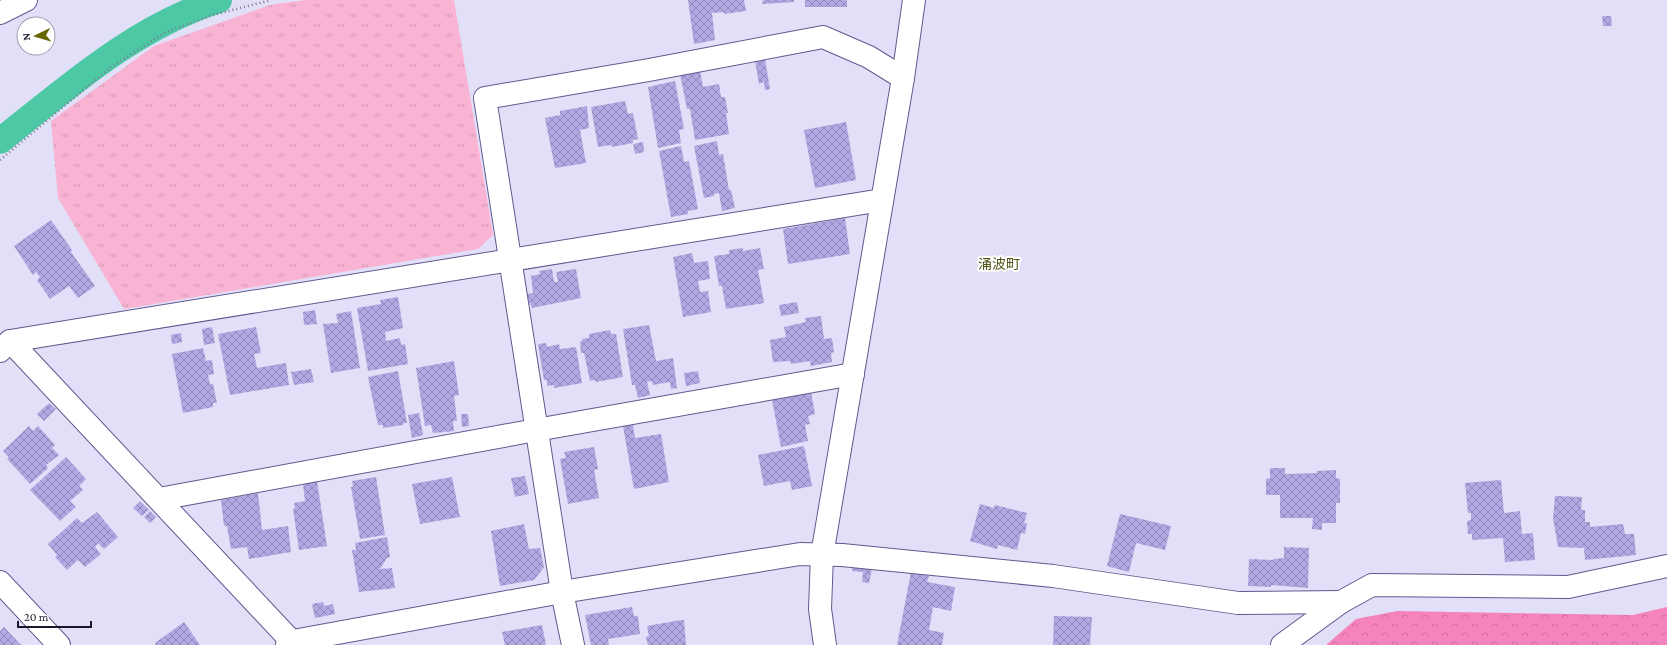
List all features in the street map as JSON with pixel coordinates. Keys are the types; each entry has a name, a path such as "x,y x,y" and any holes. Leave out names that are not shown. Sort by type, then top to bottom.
{"street":[{"path":"0,13 26,0"},
{"path":"825,645 820,609 822,556 903,78 914,0"},
{"path":"574,645 562,592 509,260 485,98 649,70 823,37 869,57 903,78"},
{"path":"5,346 509,260 882,200"},
{"path":"5,346 159,499 292,644 562,592 800,554 822,556 842,555 1053,576 1238,603 1341,602"},
{"path":"159,499 852,374"},
{"path":"1282,645 1341,602 1372,585 1568,587 1667,566"},
{"path":"0,582 59,645"}],"path":[{"path":"0,160 111,67 166,32 213,15 271,0"}],"green space":[{"path":"305,0 454,0 493,235 478,249 124,309 58,198 51,121 154,46 270,5"},
{"path":"1667,607 1667,645 1326,645 1356,619 1397,611 1633,615"}],"building":[{"path":"688,0 744,0 746,11 724,14 724,12 712,13 715,40 694,44"},
{"path":"763,0 794,0 794,2 762,4"},
{"path":"805,0 847,0 847,7 805,7"},
{"path":"1602,16 1611,16 1612,26 1603,26"},
{"path":"765,59 770,89 765,90 764,82 759,84 755,61"},
{"path":"700,71 703,87 719,84 721,97 725,97 728,113 726,113 729,134 695,140 690,109 687,109 680,74"},
{"path":"675,81 684,129 679,130 681,143 658,148 648,87"},
{"path":"625,101 628,114 633,113 638,139 633,140 633,143 612,147 611,145 598,147 591,107"},
{"path":"587,106 589,128 580,130 586,163 555,168 545,118 560,115 560,111"},
{"path":"846,122 856,180 815,188 804,130"},
{"path":"717,141 719,155 723,154 729,190 731,190 735,208 722,211 719,193 714,194 714,196 704,198 694,146"},
{"path":"643,142 644,152 635,154 633,144"},
{"path":"681,146 684,162 689,161 698,209 688,211 688,214 671,217 659,151"},
{"path":"845,218 850,254 788,264 783,229"},
{"path":"51,220 95,286 78,298 69,286 50,299 37,280 40,277 36,272 33,275 14,246"},
{"path":"743,248 743,251 760,248 764,269 758,270 764,303 726,309 722,286 719,286 714,256 729,254 729,250"},
{"path":"692,253 694,263 708,261 710,279 698,281 700,292 708,291 711,312 683,317 673,257"},
{"path":"552,269 554,282 558,282 556,272 576,269 581,298 532,308 527,294 533,293 531,276 540,274 539,271"},
{"path":"398,297 403,328 385,332 386,341 400,338 401,345 405,344 408,364 368,371 357,308 381,304 380,300"},
{"path":"797,302 799,313 781,316 779,305"},
{"path":"315,310 317,324 304,325 303,312"},
{"path":"351,311 360,368 331,373 323,324 338,323 336,314"},
{"path":"821,316 824,339 832,338 834,352 831,353 832,362 811,366 810,361 791,364 790,361 773,362 770,340 786,337 784,327 806,322 805,318"},
{"path":"649,325 656,361 673,358 677,388 671,389 670,382 653,385 652,381 647,382 650,395 638,398 635,385 632,385 623,329"},
{"path":"212,327 215,343 204,345 202,329"},
{"path":"256,327 261,353 254,354 257,368 286,363 289,385 230,395 218,334"},
{"path":"610,330 611,334 616,334 623,377 596,382 595,380 590,381 584,353 581,353 580,342 582,339 589,338 589,334"},
{"path":"181,333 182,342 172,344 171,335"},
{"path":"546,343 547,347 559,344 560,349 576,347 582,383 554,388 554,385 547,386 547,380 544,380 538,344"},
{"path":"203,348 206,361 212,360 214,374 208,375 210,384 213,384 217,403 213,403 213,407 183,413 172,354"},
{"path":"454,361 459,395 454,396 457,421 453,421 454,431 433,433 431,425 425,426 416,368"},
{"path":"311,369 314,382 294,385 291,372"},
{"path":"398,371 407,423 383,428 383,425 378,425 368,377"},
{"path":"698,371 700,383 686,386 684,373"},
{"path":"811,392 815,414 808,416 810,424 805,425 808,441 781,447 772,400"},
{"path":"49,403 56,409 44,421 37,414"},
{"path":"419,413 423,435 412,438 408,415"},
{"path":"461,414 468,414 469,426 462,427"},
{"path":"633,424 635,438 661,434 669,482 634,489 623,426"},
{"path":"29,426 33,431 38,426 55,445 52,448 59,455 46,465 48,468 30,484 7,459 9,457 3,451"},
{"path":"804,446 812,486 792,490 790,481 764,486 758,455"},
{"path":"594,447 598,469 594,470 599,498 568,504 560,459 566,458 564,452"},
{"path":"66,457 86,479 79,486 83,490 70,501 76,507 60,521 30,490"},
{"path":"1270,468 1285,468 1285,474 1317,473 1317,471 1336,470 1336,478 1340,479 1340,503 1336,503 1336,523 1322,523 1322,530 1312,529 1313,518 1280,518 1280,495 1266,495 1266,479 1270,478"},
{"path":"525,476 529,494 515,497 511,478"},
{"path":"376,477 385,535 360,539 351,487 353,487 352,481"},
{"path":"452,477 460,517 420,524 412,484"},
{"path":"1501,480 1504,513 1520,511 1522,534 1533,533 1535,560 1505,562 1503,538 1472,540 1472,534 1468,534 1467,521 1471,520 1471,513 1468,513 1465,483"},
{"path":"317,481 327,546 299,550 293,509 295,508 294,503 305,501 303,484"},
{"path":"258,493 262,530 288,526 291,552 249,559 247,547 231,549 227,526 224,526 221,500"},
{"path":"1555,496 1582,497 1581,510 1585,510 1585,522 1590,522 1590,527 1623,524 1625,534 1634,534 1636,555 1585,560 1584,548 1558,547 1553,518"},
{"path":"140,501 149,510 142,516 133,508"},
{"path":"980,504 994,508 995,505 1027,513 1024,523 1027,523 1025,534 1021,533 1017,550 998,545 997,549 970,541"},
{"path":"150,511 156,517 150,523 144,517"},
{"path":"97,512 118,537 104,549 98,543 95,547 101,554 85,567 78,560 67,570 55,557 57,555 48,544 77,518 82,523"},
{"path":"1120,514 1171,526 1165,550 1136,543 1129,572 1107,566"},
{"path":"524,524 529,549 540,548 544,567 534,580 500,586 491,531"},
{"path":"387,537 390,557 387,558 380,569 392,568 395,588 359,592 352,550 356,550 355,543"},
{"path":"1284,547 1309,548 1308,588 1271,585 1271,587 1248,586 1249,559 1273,560 1284,558"},
{"path":"852,566 872,569 869,583 862,582 863,572 852,571"},
{"path":"911,572 929,576 927,582 955,587 951,611 933,607 929,630 944,633 942,645 897,645"},
{"path":"323,602 324,606 333,604 335,614 315,618 312,604"},
{"path":"632,607 634,616 638,616 640,634 608,639 609,645 591,645 585,615"},
{"path":"1054,616 1092,617 1090,645 1053,645"},
{"path":"684,620 686,645 648,645 646,637 649,636 647,626"},
{"path":"184,622 200,645 156,645 155,643"},
{"path":"542,625 546,645 505,645 502,632"},
{"path":"4,627 21,645 0,645 0,631"}],"waterway":[{"path":"0,141 77,80 131,42 188,12 219,0"}],"district":[{"name":"涌波町","path":"999,264"}]}
